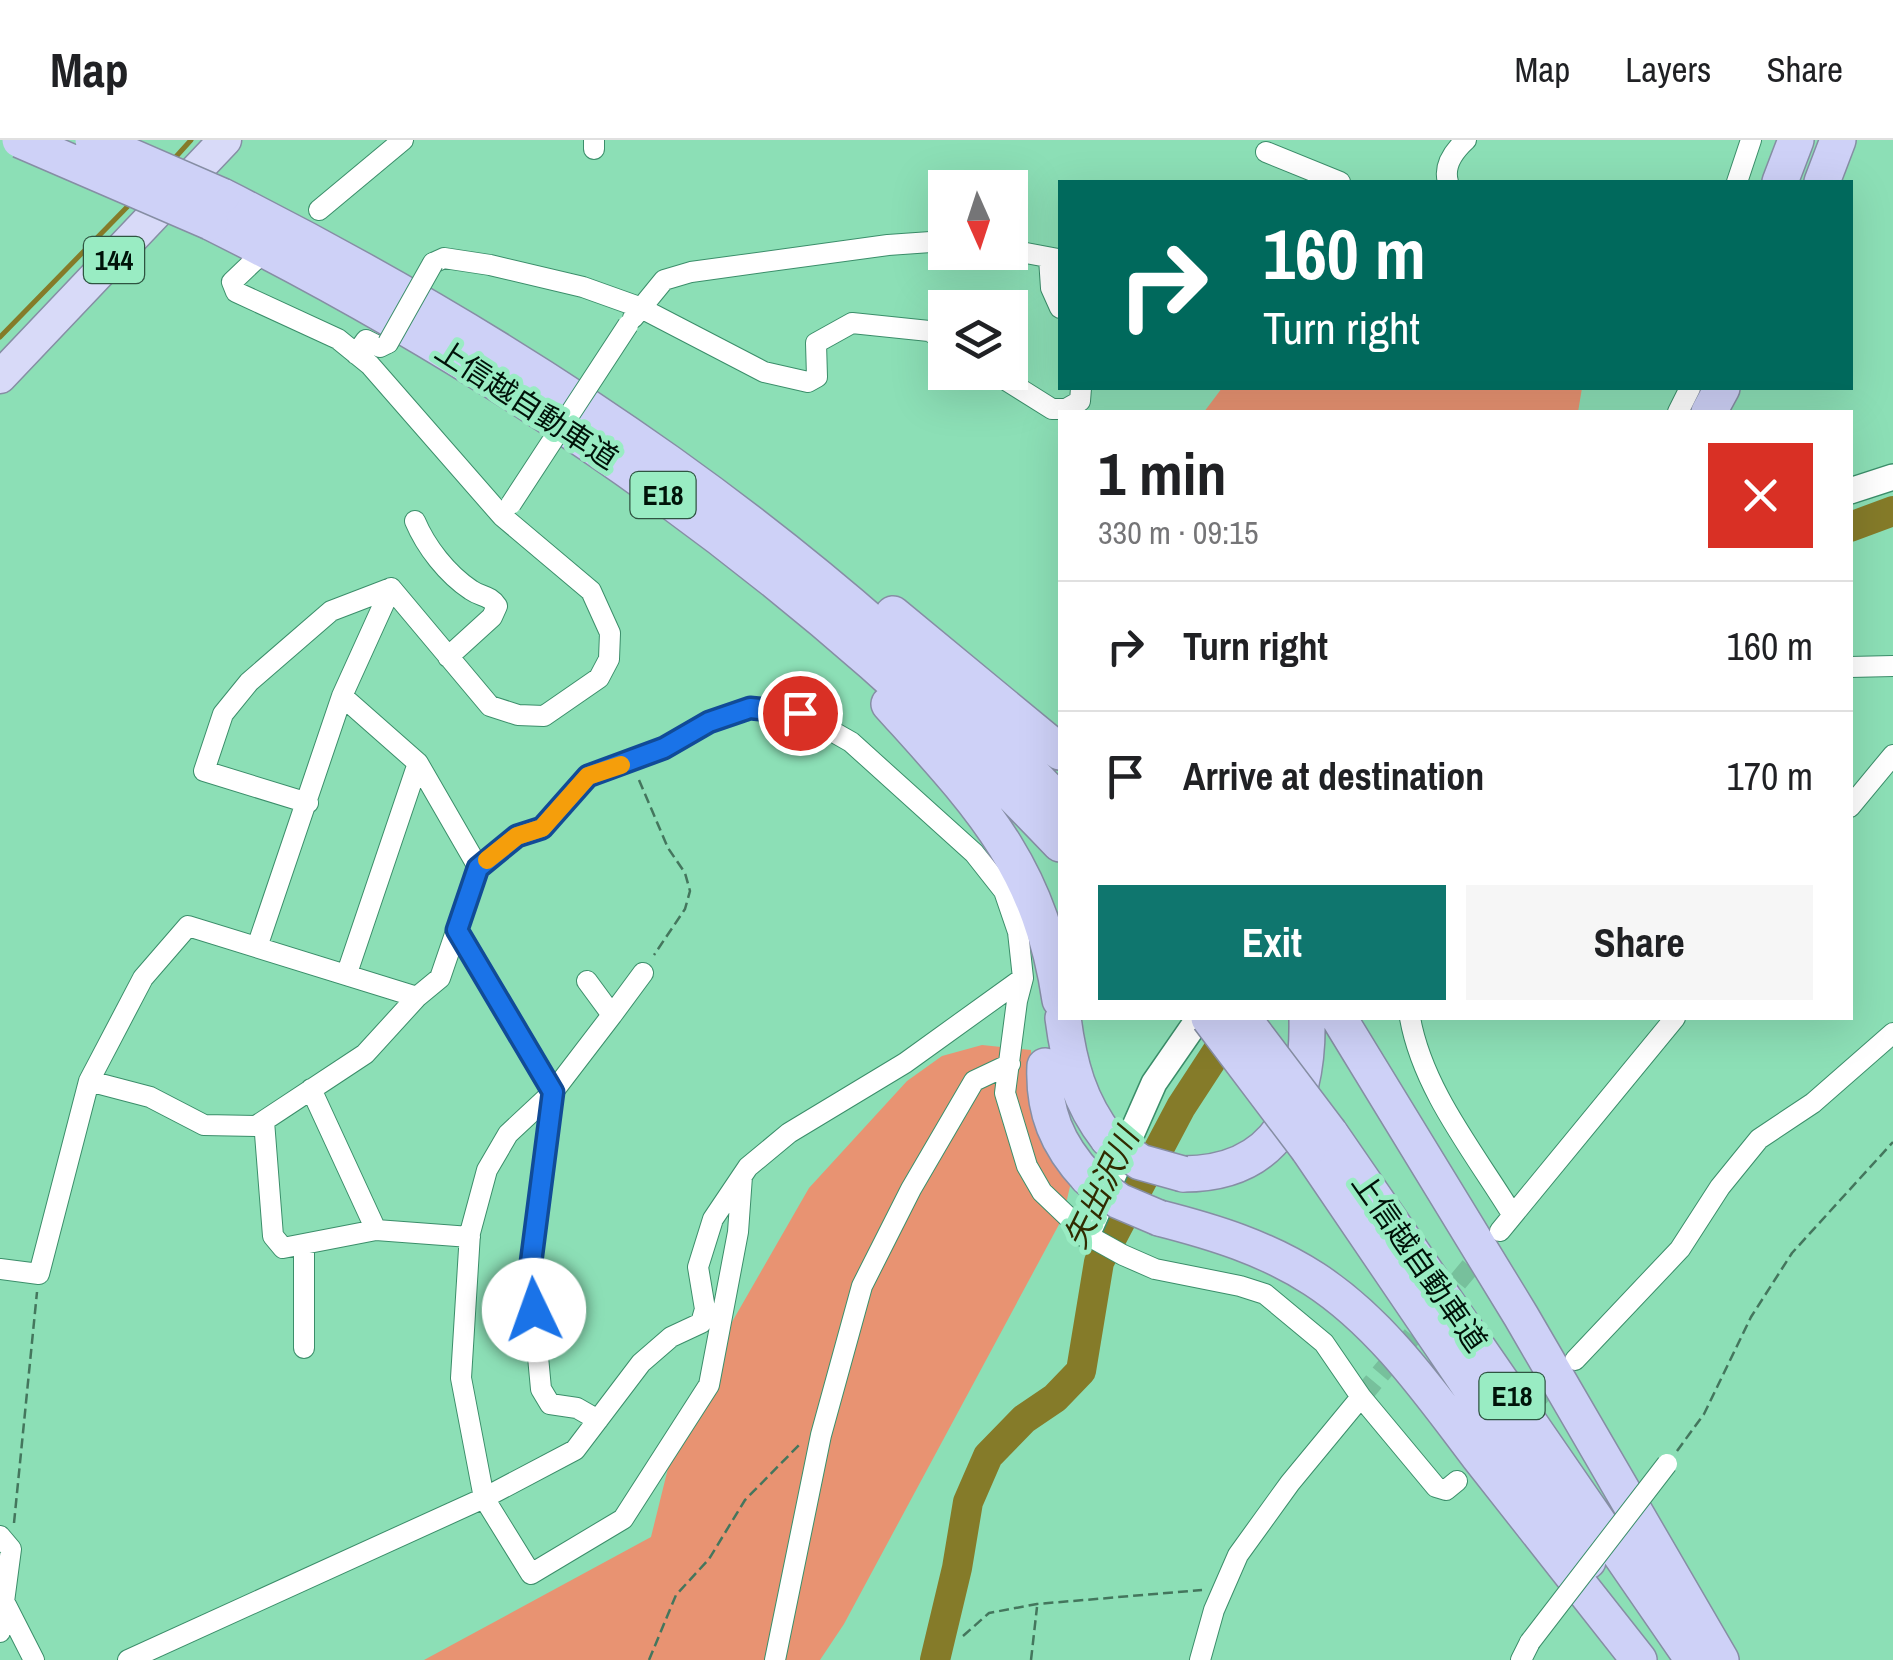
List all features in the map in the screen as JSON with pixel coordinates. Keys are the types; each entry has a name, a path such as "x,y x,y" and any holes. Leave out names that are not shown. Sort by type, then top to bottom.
{"highway":[{"name":"上信越自動車道","path":"20,140 336,253 437,310 629,432 798,561 898,646 965,707 1058,802"},
{"name":"上信越自動車道","path":"94,140 216,209 325,280 524,397 696,520 802,603 946,728 1058,842"},
{"name":"144","path":"0,377 225,140"},
{"path":"1781,180 1796,140"},
{"path":"1823,180 1838,140"},
{"path":"524,397 764,586 842,656 922,740 990,822 1018,864 1047,936 1058,990"},
{"path":"629,432 734,499 878,602 1058,750"},
{"path":"1062,1020 1075,1083 1084,1105 1108,1140 1140,1162 1183,1174 1204,1174 1252,1158 1286,1126 1304,1078 1308,1020"},
{"name":"上信越自動車道","path":"1211,1020 1319,1141 1693,1660"},
{"name":"上信越自動車道","path":"1245,1020 1319,1141 1657,1660"},
{"path":"1340,1020 1530,1331 1721,1660"},
{"path":"1028,1065 1044,1092 1049,1118 1072,1161 1120,1202 1246,1243 1300,1271 1346,1302 1434,1398 1639,1660"}],"street":[{"path":"320,210 404,140"},
{"path":"1447,180 1453,153 1466,140"},
{"path":"1738,180 1751,140"},
{"path":"1266,152 1335,180"},
{"path":"506,510 634,316 664,280 691,272 928,243"},
{"path":"1028,254 1054,259 1051,288 1058,304"},
{"path":"356,354 366,340 380,347 388,344 433,263 444,258 490,264 583,287 634,316 764,372 808,382 817,377 816,343 852,322 928,331"},
{"path":"254,261 232,282 236,292 338,339 370,364 506,510 591,591 610,633 609,659 599,678 544,716 518,715 490,706 391,588"},
{"path":"1022,390 1052,409 1066,409 1080,401 1081,390"},
{"path":"1853,491 1893,478"},
{"path":"415,521 423,540 455,577 473,592 492,598 497,606 492,617 448,657"},
{"path":"257,947 342,696 391,588"},
{"path":"308,803 204,771 223,714 249,682 332,611 391,588"},
{"path":"1853,666 1893,666"},
{"path":"342,696 418,763 478,868"},
{"path":"89,1081 150,1097 204,1125 256,1126 365,1054 417,996 440,978 478,868 517,836 542,828 588,776 664,748 709,722 750,708 800,713 851,742 974,853 1004,890 1018,932 1024,978 1017,1001 1028,1065 1006,1092 1028,1166 1042,1192 1092,1238 1123,1255 1154,1269 1265,1294 1324,1343 1361,1398 1436,1487 1446,1490 1457,1480"},
{"path":"1853,803 1893,755"},
{"path":"347,973 418,763"},
{"path":"0,1269 39,1274 89,1081 143,978 188,926 417,996"},
{"path":"457,930 553,1092 530,1270 541,1390 550,1404 577,1408 598,1420"},
{"path":"642,973 553,1092 508,1134 487,1170 470,1237 460,1378 484,1498 531,1574 622,1519 708,1385 738,1232 742,1176"},
{"path":"128,1660 484,1498 576,1450 641,1364 671,1337 701,1323 705,1309 698,1268 713,1219 748,1167 789,1133 905,1063 1024,978"},
{"path":"586,981 612,1016"},
{"path":"1092,1238 1154,1083 1198,1020"},
{"path":"1410,1020 1417,1053 1506,1223 1673,1020"},
{"path":"1575,1360 1680,1249 1720,1187 1759,1140 1812,1103 1893,1032"},
{"path":"776,1660 821,1435 862,1286 911,1189 974,1081 1028,1065"},
{"path":"311,1089 376,1230"},
{"path":"264,1121 273,1236 282,1248 376,1230 470,1237"},
{"path":"304,1244 304,1348"},
{"path":"1200,1660 1238,1555 1290,1483 1361,1398"},
{"path":"1526,1651 1667,1464"},
{"path":"0,1632 6,1605 6,1542"},
{"path":"6,1605 34,1660"}],"path":[{"path":"631,761 690,891 685,909 642,973"},
{"path":"1667,1464 1704,1414 1751,1317 1792,1253 1893,1142"},
{"path":"6,1542 39,1274"},
{"path":"649,1660 676,1595 708,1559 745,1500 796,1445 821,1435"},
{"path":"963,1636 989,1614 1037,1604 1223,1588"},
{"path":"1031,1660 1037,1604"}],"shaded area":[{"path":"1220,390 1582,390 1578,410 1206,410"},
{"path":"982,1045 1031,1050 1032,1097 1071,1182 1063,1217 844,1624 820,1660 424,1660 651,1537 675,1440 732,1322 809,1188 907,1081 942,1056"}],"waterway":[{"path":"173,160 191,140"},
{"path":"0,337 131,203"},
{"name":"矢出沢川","path":"1853,526 1893,511"},
{"name":"矢出沢川","path":"935,1660 968,1502 988,1456 1024,1419 1055,1398 1081,1371 1099,1262 1181,1107 1237,1021"}],"tunnel":[{"path":"1361,1397 1486,1248"},
{"path":"1517,1419 1563,1372"}],"slow traffic":[{"path":"487,860 517,836 542,828 588,776 621,765"}],"route":[{"path":"534,1310 530,1270 553,1092 457,930 478,868 517,836 542,828 588,776 664,748 709,722 750,708 800,713"}]}
